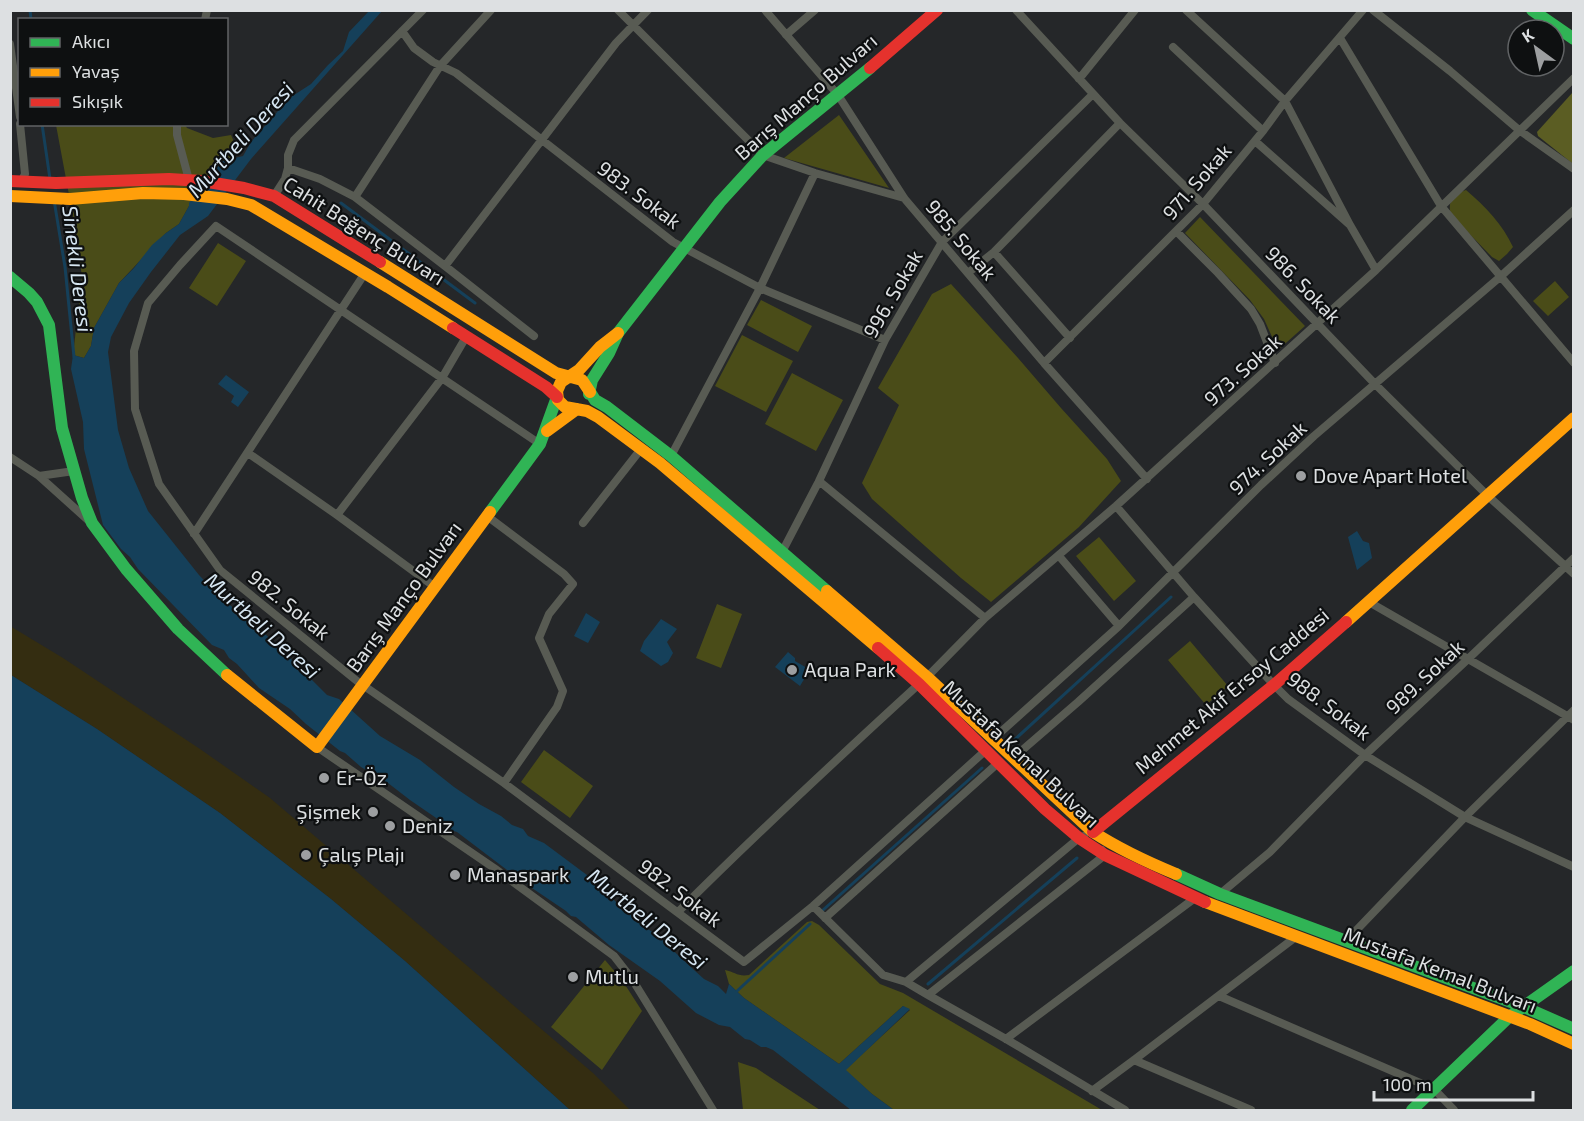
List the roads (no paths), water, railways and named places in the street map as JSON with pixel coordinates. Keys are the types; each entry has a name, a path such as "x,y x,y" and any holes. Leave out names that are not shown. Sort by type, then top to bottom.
{"main road":[{"name":"Barış Manço Bulvarı","path":"589,391 592,380 609,353 618,333 720,202 763,155 838,95 937,10"},
{"path":"1532,10 1574,39"},
{"name":"Cahit Beğenç Bulvarı","path":"16,182 190,180 244,188 274,196 514,348 555,373 570,378"},
{"name":"Cahit Beğenç Bulvarı","path":"10,196 70,199 143,193 184,194 227,199 251,205 365,273 546,387 557,397"},
{"path":"11,279 37,302 49,325 62,428 92,523 126,569 178,629 235,682 317,747"},
{"name":"Barış Manço Bulvarı","path":"570,378 600,347 618,333"},
{"path":"570,378 582,380 589,391 585,403 574,409 565,407 557,397 559,385 570,378"},
{"name":"Mustafa Kemal Bulvarı","path":"589,391 596,400 671,456 782,552 923,681 985,751 1045,809 1079,838 1105,855 1195,898 1546,1031 1574,1044"},
{"name":"Barış Manço Bulvarı","path":"317,747 540,444 547,431 557,397"},
{"name":"Barış Manço Bulvarı","path":"547,431 574,409"},
{"name":"Mustafa Kemal Bulvarı","path":"574,409 587,411 598,417 660,463 993,739 1093,832 1113,845 1220,894 1524,1007 1574,1029"},
{"name":"Mehmet Akif Ersoy Caddesi","path":"1093,832 1274,686 1574,418"},
{"path":"1412,1110 1509,1017 1574,971"}],"street":[{"path":"274,196 285,179 288,155 294,140 423,10"},
{"path":"355,197 440,66 491,10"},
{"path":"618,10 763,155 904,198"},
{"path":"445,266 616,43 648,10"},
{"name":"985. Sokak","path":"765,10 838,95 904,198 1044,363 1147,479"},
{"path":"786,35 815,10"},
{"name":"986. Sokak","path":"1016,10 1092,95 1203,204 1375,384 1488,496 1574,574"},
{"path":"1079,79 1135,10"},
{"path":"1186,10 1285,101 1376,270"},
{"name":"971. Sokak","path":"1044,363 1203,204 1285,101 1363,10"},
{"path":"1373,10 1519,130 1574,169"},
{"name":"983. Sokak","path":"402,31 414,48 440,66 456,73 663,235 683,248 760,288 885,339"},
{"path":"1340,38 1441,206 1574,363"},
{"path":"10,44 18,102"},
{"path":"1173,47 1263,131"},
{"name":"973. Sokak","path":"678,912 791,801 923,681 985,618 1147,479 1275,363 1376,270 1574,78"},
{"name":"996. Sokak","path":"782,552 819,481 885,339 942,242 1092,95"},
{"path":"968,273 994,252 1120,123"},
{"path":"16,182 25,174 21,126"},
{"path":"177,126 177,135 190,180"},
{"path":"1255,141 1350,225"},
{"path":"288,168 320,179 355,197 534,336"},
{"path":"671,456 760,288 815,172"},
{"name":"974. Sokak","path":"993,739 1119,626 1261,485 1314,436 1500,277 1574,210"},
{"name":"982. Sokak","path":"342,309 216,226 147,303 134,351 135,409 159,484 220,570 363,686 504,783 744,962 813,906"},
{"path":"1176,231 1251,309 1275,363"},
{"path":"994,252 1070,338"},
{"path":"194,534 365,273"},
{"path":"342,309 540,444"},
{"path":"337,515 442,378 466,337"},
{"path":"583,523 641,449"},
{"path":"248,453 435,587"},
{"path":"10,457 39,476 92,523"},
{"path":"39,476 74,471"},
{"path":"819,481 985,618"},
{"name":"988. Sokak","path":"1116,506 1194,597 1288,699 1365,755 1465,817 1574,867"},
{"path":"487,516 564,574 573,584 549,614 538,638 563,691 557,707 504,783"},
{"path":"1059,556 1119,626"},
{"name":"989. Sokak","path":"1220,894 1270,852 1365,755 1574,558"},
{"path":"1012,758 1194,597"},
{"path":"1346,941 1465,817 1572,715 1369,602"},
{"path":"317,747 512,881 614,956 643,996 713,1110"},
{"path":"985,751 813,906 883,975 906,982 1125,1110"},
{"path":"825,918 998,763"},
{"path":"928,995 1105,855 1093,832"},
{"name":"Mehmet Akif Ersoy Caddesi","path":"906,982 1079,838 1093,832"},
{"path":"1006,1039 1195,898"},
{"path":"1092,1091 1297,936"},
{"path":"1219,996 1434,1089 1454,1110"},
{"path":"1134,1060 1238,1108 1251,1110"}],"water":[{"path":"369,11 382,11 251,159 208,216 180,235 129,303 111,337 108,352 118,430 129,468 148,511 199,575 219,596 272,640 327,695 339,699 380,736 420,760 479,804 512,825 523,829 528,836 544,843 595,881 622,908 640,921 642,926 660,936 704,979 718,986 726,994 729,984 744,998 839,1064 903,1006 910,1009 846,1070 894,1110 851,1110 773,1050 761,1047 745,1039 730,1027 719,1025 696,1013 660,981 609,945 576,917 571,916 529,886 522,878 515,876 457,832 450,830 388,783 361,767 290,709 259,688 224,650 212,645 138,569 103,525 84,449 83,422 71,369 73,355 84,358 91,346 94,328 119,283 152,245 179,224 189,203 222,161 243,156 251,142 291,97 311,84 343,51 349,32"},
{"path":"226,375 249,392 238,407 231,402 234,396 218,384"},
{"path":"1357,531 1363,541 1369,543 1372,558 1357,570 1348,537"},
{"path":"586,613 600,622 588,643 574,636"},
{"path":"661,619 677,629 667,642 673,653 668,662 661,666 640,651 644,641"},
{"name":"Aqua Park","path":"788,652 795,658 795,661 807,668 804,671 806,676 800,686 775,667"},
{"path":"11,675 97,729 220,813 331,899 405,961 570,1110 11,1110"}],"waterway":[{"name":"Sinekli Deresi","path":"30,10 31,18"},
{"name":"Sinekli Deresi","path":"42,126 50,179"},
{"name":"Sinekli Deresi","path":"54,200 65,267 74,357"},
{"path":"341,203 475,303"},
{"path":"1012,742 1171,597"},
{"path":"823,910 982,768"},
{"path":"928,984 1077,858"},
{"path":"737,991 810,924"}],"place":[{"name":"Dove Apart Hotel","path":"1301,476"},
{"name":"Aqua Park","path":"792,670"},
{"name":"Er-Öz","path":"324,778"},
{"name":"Şişmek","path":"373,812"},
{"name":"Deniz","path":"390,826"},
{"name":"Çalış Plajı","path":"306,855"},
{"name":"Manaspark","path":"455,875"},
{"name":"Mutlu","path":"573,977"}],"water label":[{"name":"Murtbeli Deresi","path":"241,140"},
{"name":"Murtbeli Deresi","path":"262,626"},
{"name":"Murtbeli Deresi","path":"647,919"}]}
